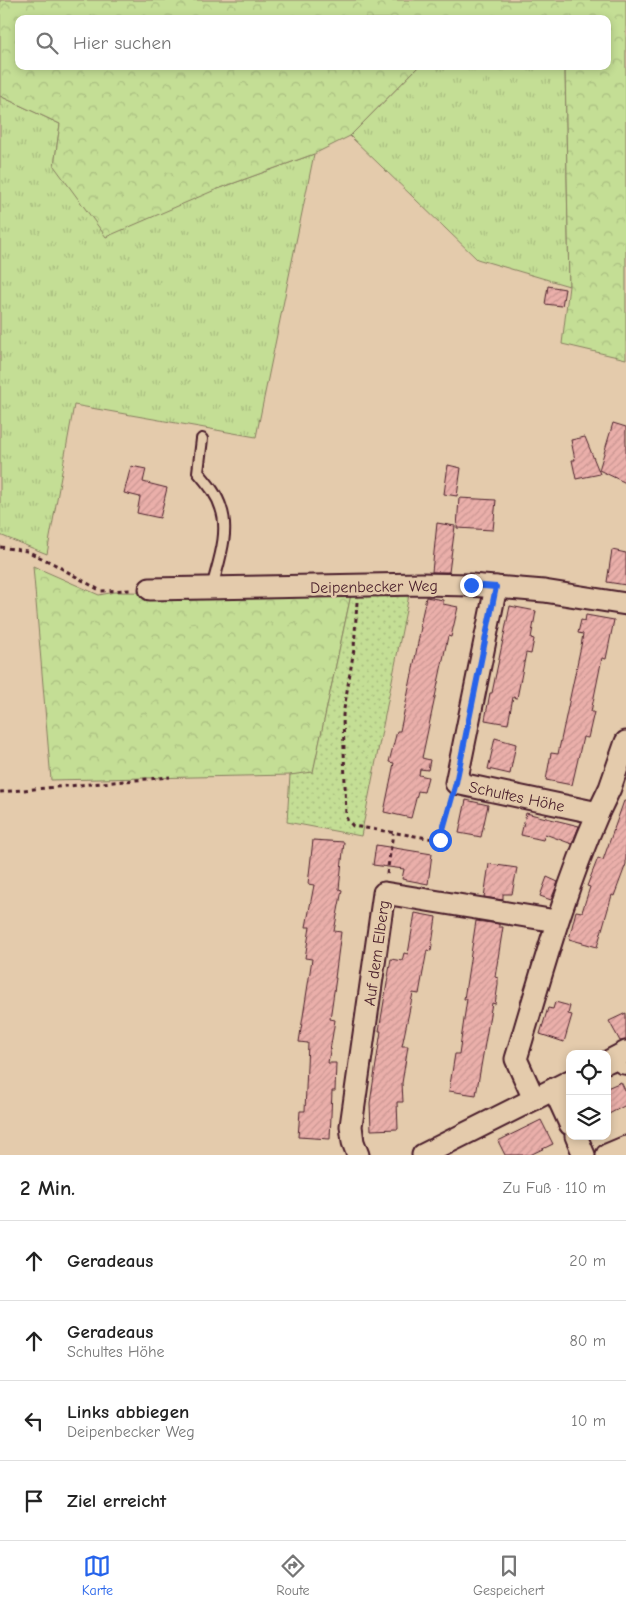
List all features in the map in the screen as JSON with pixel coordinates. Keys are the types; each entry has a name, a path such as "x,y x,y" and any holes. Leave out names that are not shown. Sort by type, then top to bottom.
{"street":[{"name":"Deipenbecker Weg","path":"150,589 441,585 544,591 626,604"},
{"name":"Schultes Höhe","path":"496,587 456,783 598,814"},
{"path":"534,1099 516,1059 556,921 583,848 610,788 626,742"},
{"name":"Auf dem Elberg","path":"358,1155 353,1142 351,1126 384,893 556,921"},
{"path":"423,1155 562,1085 566,1104"},
{"path":"578,1140 584,1155"},
{"path":"607,1155 626,1147"}],"lane":[{"path":"202,439 198,472 213,491 221,507 225,531 212,588"}],"path":[{"path":"0,547 27,552 54,564 101,591 150,589"},
{"path":"358,585 354,649 343,715 346,818 353,826 440,840 456,783"},
{"path":"0,792 170,778"},
{"path":"384,893 393,833"}],"green space":[{"path":"0,0 626,0 626,359 562,344 569,286 565,70 611,70 611,15 15,15 15,70 415,70 350,136 314,154 215,190 106,237 54,166 60,124 0,96"},
{"path":"415,70 565,70 569,286 477,259 350,136"},
{"path":"0,96 60,124 54,166 215,190 314,154 256,437 74,405 47,554 0,535"},
{"path":"33,566 99,595 115,592 251,593 352,590 313,773 51,780"},
{"path":"352,590 410,590 361,836 287,822 290,775 313,772"}],"building":[{"path":"548,286 565,289 562,306 545,304"},
{"path":"613,423 626,427 626,483 599,470"},
{"path":"585,437 600,474 576,479 572,460 575,460 571,440"},
{"path":"448,465 461,468 457,496 444,494"},
{"path":"131,466 146,469 143,482 167,488 160,518 137,513 140,497 124,493"},
{"path":"459,498 496,500 493,530 457,528"},
{"path":"437,523 455,526 449,572 432,572"},
{"path":"612,550 626,553 626,585 607,582"},
{"path":"426,597 443,600 443,604 458,607 451,637 448,636 422,758 430,760 428,770 420,769 419,775 428,777 424,792 418,791 411,818 384,812 394,763 389,762 397,731 400,731"},
{"path":"510,606 536,611 531,638 534,639 531,654 526,653 517,698 513,697 508,724 485,720"},
{"path":"586,615 614,620 606,659 602,658 591,712 594,712 588,738 583,737 572,785 546,780 551,753 558,754 583,634 578,633 581,620 585,621"},
{"path":"495,738 516,744 510,774 488,769"},
{"path":"466,800 488,805 481,837 459,833"},
{"path":"624,801 626,801 626,864 614,896 612,895 597,947 569,939 576,911 582,912 590,887 587,886 598,858 603,860"},
{"path":"526,813 579,826 572,844 545,834 543,840 521,835"},
{"path":"313,840 344,842 339,889 342,890 334,931 341,932 330,1019 335,1020 328,1063 336,1063 335,1091 332,1091 330,1139 298,1137 300,1111 305,1111 308,1043 299,1042 312,959 305,958 310,927 306,927 314,885 308,884"},
{"path":"376,845 432,854 428,884 402,879 404,869 373,865"},
{"path":"489,864 517,868 512,894 503,894 503,900 484,897"},
{"path":"547,877 558,882 551,900 540,896"},
{"path":"415,913 436,917 431,951 427,950 419,994 413,993 402,1046 408,1046 402,1083 403,1102 397,1102 398,1129 371,1130 370,1103 391,959 402,961 404,953 408,954"},
{"path":"476,921 499,924 499,927 503,927 495,977 498,978 498,985 495,1004 492,1003 476,1095 449,1091 455,1054 459,1054 467,999 464,999"},
{"path":"555,1002 570,1006 568,1014 572,1015 564,1042 540,1034 548,1008 553,1009"},
{"path":"626,1013 626,1040 620,1041 609,1021"},
{"path":"621,1082 626,1092 626,1105 611,1113 611,1095 611,1086"},
{"path":"541,1120 553,1144 530,1155 505,1155 498,1141"}],"route":[{"path":"440,840 456,783 496,587 471,585"}]}
